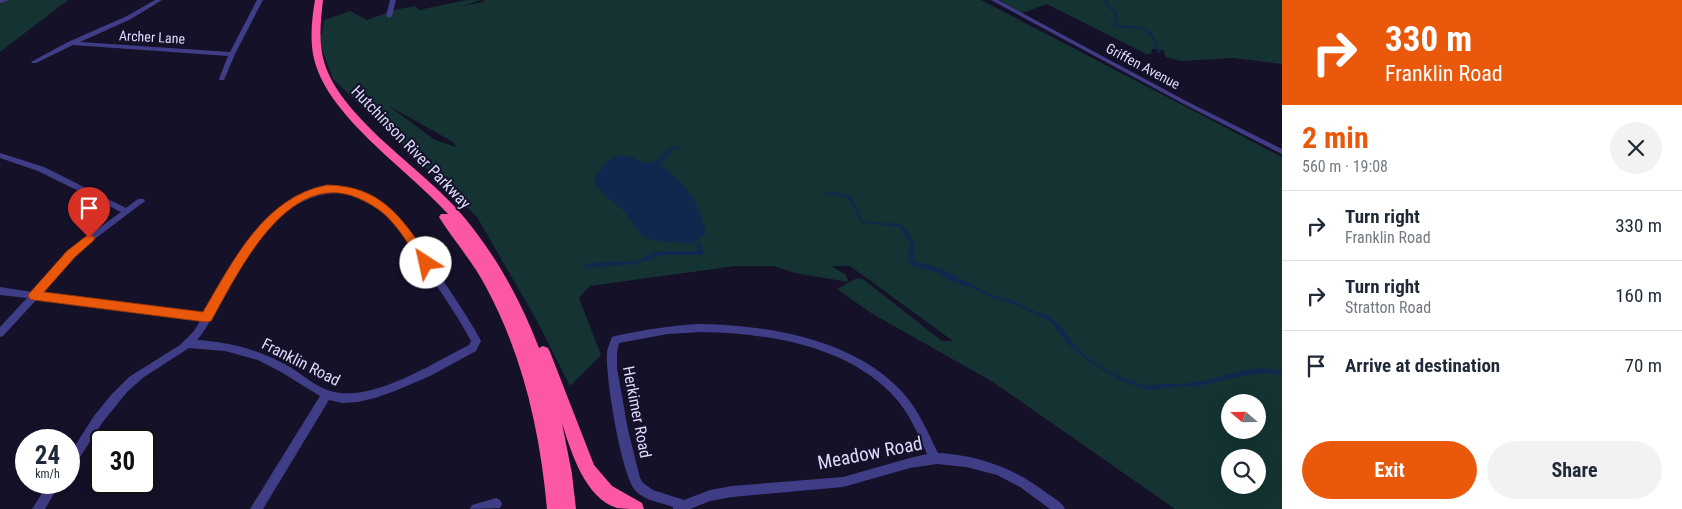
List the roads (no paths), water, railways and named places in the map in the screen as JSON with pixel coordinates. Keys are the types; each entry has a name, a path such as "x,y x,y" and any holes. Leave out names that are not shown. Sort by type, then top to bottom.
{"highway":[{"name":"Hutchinson River Parkway","path":"312,0 308,32 309,51 315,72 326,94 341,114 443,215 478,263 500,301 520,345 537,396 550,454 555,509"},
{"name":"Hutchinson River Parkway","path":"319,0 315,22 316,51 322,71 333,92 350,113 440,199 483,252 521,320 541,367 549,394 562,453 568,509"},
{"path":"483,252 513,296 543,352 580,455 589,472 608,494 636,509"}],"street":[{"path":"0,1 6,0"},
{"path":"34,62 70,43 126,19 160,0"},
{"path":"222,79 232,54 260,0"},
{"path":"389,16 393,0"},
{"name":"Griffen Avenue","path":"994,0 1184,102 1282,152"},
{"name":"Archer Lane","path":"70,43 232,54"},
{"path":"0,155 41,169 126,211"},
{"path":"80,448 109,404 132,380 186,344 199,332 242,255 274,217 295,200 322,190 337,189 357,194 378,203 396,219 457,307 476,341"},
{"path":"0,333 81,245 141,201"},
{"path":"0,291 206,318"},
{"name":"Herkimer Road","path":"681,507 673,500 647,494 638,487 635,480 614,384 611,355 615,340 684,328 726,328 795,338 832,351 875,372 896,391 915,417 935,459"},
{"name":"Franklin Road","path":"186,344 223,345 254,354 284,368 326,395 340,398 371,396 398,385 473,348 476,341"},
{"path":"256,509 326,395"},
{"name":"Meadow Road","path":"681,507 725,494 842,482 875,474 898,465 935,459 948,459 972,463 1014,477 1058,509"},
{"path":"38,509 48,494"},
{"path":"476,509 496,504"}],"water":[{"path":"675,146 684,149 673,148 661,166 675,176 694,199 705,227 705,233 692,244 651,240 642,236 624,211 601,192 594,181 609,160 614,157 625,155 650,163"},
{"path":"828,191 851,196 862,219 867,222 900,224 903,226 908,231 913,242 915,261 942,269 990,294 1015,301 1022,306 1048,316 1060,326 1078,349 1094,362 1115,374 1148,386 1191,383 1236,372 1259,369 1271,369 1282,372 1282,375 1262,373 1193,387 1185,386 1149,390 1127,383 1094,365 1080,354 1068,344 1051,322 1014,304 993,298 949,280 938,273 911,265 908,257 910,244 900,227 863,223 850,200 842,196 825,194"},
{"path":"701,242 704,252 702,255 663,255 626,265 583,267 587,263 636,261 657,251 697,251 698,247 694,246"}],"waterway":[{"path":"1105,0 1107,5 1117,14 1115,26 1147,30 1152,35 1159,52"}]}
